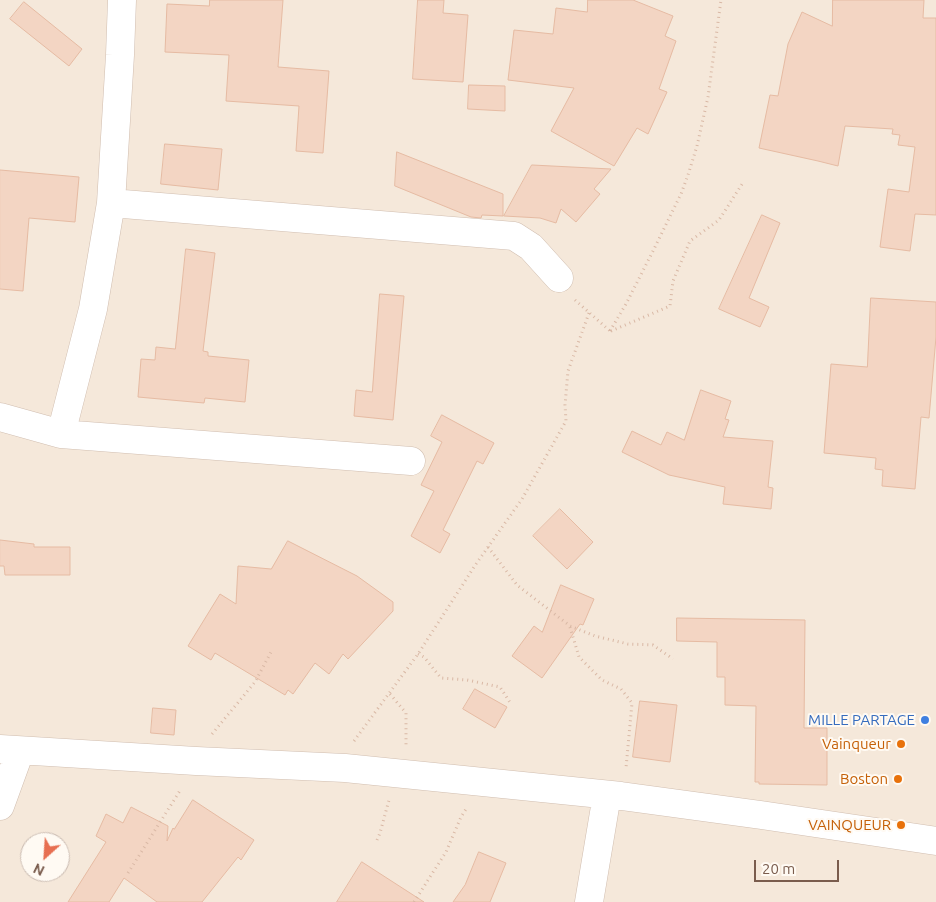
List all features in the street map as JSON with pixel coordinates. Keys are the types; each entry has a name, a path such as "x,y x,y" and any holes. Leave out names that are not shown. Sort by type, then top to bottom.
{"street":[{"path":"61,434 93,309 111,202 122,0"},
{"path":"111,202 514,236 531,247 559,278"},
{"path":"0,417 61,434 411,461"},
{"path":"0,806 10,750 334,767 614,795 936,841"},
{"path":"590,902 614,795"}],"path":[{"path":"610,331 653,251 688,176 698,146 708,97 721,0"},
{"path":"610,331 670,306 673,281 690,241 719,220 744,180"},
{"path":"559,278 570,296 610,331"},
{"path":"334,767 390,694 522,499 566,421 565,405 568,371 589,313"},
{"path":"488,547 516,585 570,626 595,636 628,644 652,645 673,659"},
{"path":"570,626 579,658 602,680 621,689 632,703 627,760 614,795"},
{"path":"418,654 424,657 441,678 467,680 500,687 511,704"},
{"path":"414,902 446,852 461,817 485,782"}],"shaded area":[{"path":"0,0 936,0 936,902 0,902"}],"building":[{"path":"210,0 283,0 278,67 329,71 323,153 296,151 299,106 226,101 229,55 165,52 167,4 209,6"},
{"path":"418,0 444,0 443,13 468,15 463,82 413,79"},
{"path":"588,0 633,0 673,16 665,36 676,41 659,89 667,92 648,134 637,128 614,166 551,131 574,88 508,80 514,30 553,34 556,8 587,12"},
{"path":"833,0 924,0 923,18 936,18 936,215 915,214 910,251 880,247 888,189 909,192 915,147 898,145 900,135 892,134 893,129 845,126 838,166 759,148 770,95 778,96 788,44 802,12 832,26"},
{"path":"24,2 82,49 69,66 10,19"},
{"path":"469,85 505,86 505,111 468,109"},
{"path":"165,144 222,149 218,190 161,184"},
{"path":"397,152 503,194 503,216 482,215 481,218 471,217 395,186"},
{"path":"532,165 611,169 594,189 600,194 576,222 561,209 556,223 540,218 504,216"},
{"path":"0,170 79,177 75,222 29,218 23,291 0,289"},
{"path":"762,215 780,223 749,298 769,307 760,327 719,309"},
{"path":"186,249 215,253 203,351 208,352 208,356 249,360 245,402 205,398 204,403 138,397 141,359 155,360 156,347 175,349"},
{"path":"380,294 404,296 393,420 354,416 356,390 372,392"},
{"path":"871,298 936,302 936,337 929,418 921,417 915,489 882,486 883,470 875,469 876,458 824,453 831,364 867,367"},
{"path":"701,390 731,401 725,419 729,420 723,437 773,441 768,487 773,488 771,509 723,504 725,487 669,475 622,452 632,431 661,445 667,432 684,440"},
{"path":"442,415 494,443 483,464 477,461 443,530 450,534 440,553 411,536 434,491 421,485 442,442 431,436"},
{"path":"560,509 593,542 567,569 533,536"},
{"path":"0,540 34,544 34,547 70,547 70,575 5,575 4,566 0,566"},
{"path":"288,541 357,576 393,602 393,611 348,659 343,654 329,674 315,663 293,694 288,690 285,695 215,653 211,660 188,646 220,594 236,604 238,566 271,569"},
{"path":"561,585 594,599 583,625 580,624 542,678 512,656 534,626 542,632"},
{"path":"677,618 805,620 804,728 827,728 827,785 759,784 759,782 755,782 756,706 725,705 725,677 717,677 717,642 677,641"},
{"path":"475,689 507,707 495,728 463,709"},
{"path":"640,701 677,705 670,762 633,757"},
{"path":"153,708 176,710 174,735 151,733"},
{"path":"193,800 254,840 241,860 238,857 202,902 157,902 124,878 109,902 68,902 106,842 96,836 106,814 123,823 131,807 168,826 167,841 173,828"},
{"path":"479,852 506,863 490,902 453,902 465,885"},
{"path":"362,862 424,902 337,902"}],"place":[{"name":"MILLE PARTAGE","path":"925,720"},
{"name":"Vainqueur","path":"901,744"},
{"name":"Boston","path":"898,779"},
{"name":"VAINQUEUR","path":"901,825"}]}
